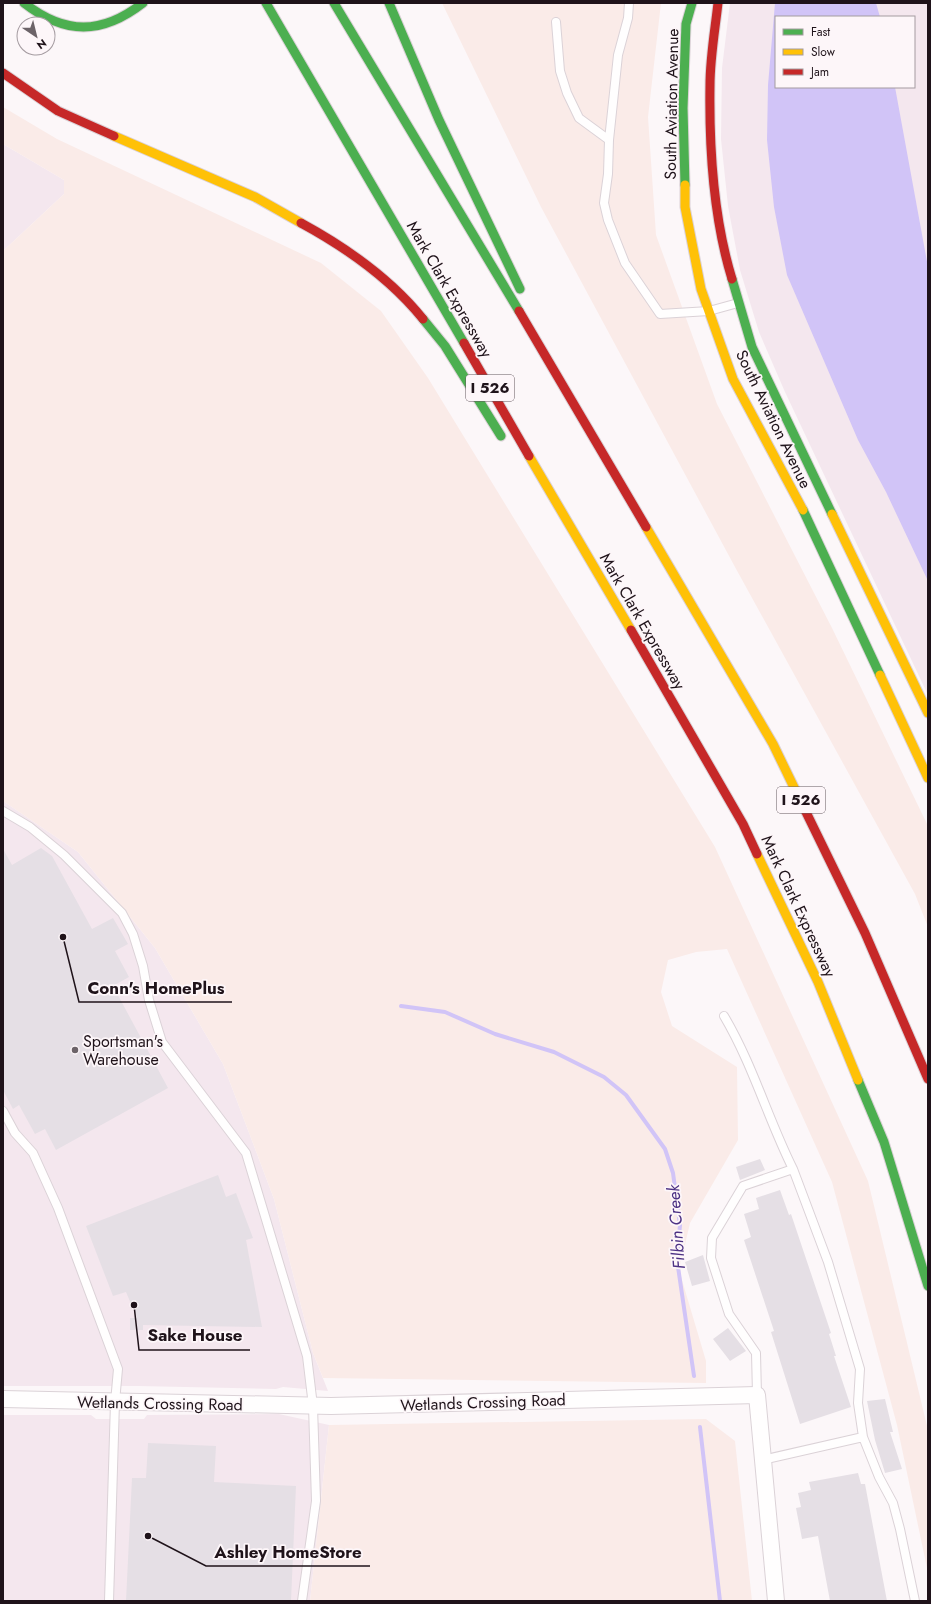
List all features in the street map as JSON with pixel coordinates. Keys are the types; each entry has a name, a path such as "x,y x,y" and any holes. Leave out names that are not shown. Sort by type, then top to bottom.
{"main road":[{"path":"24,3 33,12 46,19 60,25 76,28 92,27 124,18 143,3"},
{"name":"Mark Clark Expressway","path":"266,3 743,824 818,982 884,1142 928,1286"},
{"name":"I 526","path":"334,3 525,320 773,744 865,933 928,1079"},
{"path":"389,3 439,120 524,295"},
{"name":"South Aviation Avenue","path":"692,3 686,24 683,108 685,207 701,289 733,379 812,530 928,778"},
{"name":"South Aviation Avenue","path":"718,3 710,84 712,160 722,247 752,347 928,713"},
{"path":"3,73 58,111 255,196 336,242 364,260 415,309 445,346 506,445"},
{"path":"541,330 650,534"},
{"path":"588,576 714,774"}],"street":[{"name":"Wetlands Crossing Road","path":"3,1399 313,1406 757,1395"},
{"path":"757,1395 776,1601"}],"lane":[{"path":"629,3 628,18 618,55 609,140 608,174 604,203 608,220 625,263 660,314 709,312 739,303"},
{"path":"556,22 560,71 567,93 579,118 609,140"},
{"path":"3,811 30,827 64,855 122,913 133,934 143,966 149,1000 162,1042 246,1153 307,1356 313,1406 316,1501 302,1601"},
{"path":"724,1016 740,1043 756,1079 775,1132 793,1169 828,1262 860,1369 858,1403 863,1437 879,1477 893,1503 915,1601"},
{"path":"3,1111 15,1133 33,1153 58,1208 118,1369 115,1402 109,1601"},
{"path":"757,1395 756,1353 729,1314 711,1258 712,1238 743,1186 793,1169"},
{"path":"762,1460 863,1437"}],"shaded area":[{"path":"442,3 661,3 648,117 656,235 717,404 832,628 928,826 928,927 915,894 735,567 541,207"},
{"path":"730,3 928,3 928,695 785,392 759,332 740,270 728,206 721,139 722,68"},
{"path":"775,3 876,3 880,16 775,16 775,88 895,88 928,267 928,581 886,492 858,440 787,275 774,207 767,140 768,85"},
{"path":"3,107 57,139 321,263 381,311 428,378 715,847 868,1181 928,1430 928,1573 897,1425 832,1182 727,949 696,952 668,960 661,992 672,1026 737,1067 738,1140 690,1223 679,1270 706,1361 706,1383 323,1378 313,1353 274,1199 223,1064 155,948 78,852 3,801 3,251 64,194 64,180 3,144"},
{"path":"3,144 64,180 64,194 3,251"},
{"path":"3,801 78,852 155,948 223,1064 274,1199 313,1353 328,1391 283,1387 276,1389 138,1386 3,1386"},
{"path":"279,1414 329,1425 310,1601 3,1601 3,1415 91,1415 96,1419 144,1419 147,1415"},
{"path":"706,1419 735,1441 752,1601 310,1601 329,1425"}],"building":[{"name":"Sportsman's Warehouse","path":"41,848 52,856 92,929 113,918 128,944 115,951 129,977 113,986 168,1088 56,1150 45,1129 35,1134 19,1105 13,1109 3,1090 3,849 12,865"},
{"path":"760,1159 765,1170 740,1180 736,1167"},
{"path":"218,1175 226,1197 236,1193 253,1238 246,1240 262,1327 143,1325 143,1330 130,1330 130,1318 137,1318 126,1292 113,1296 86,1226"},
{"path":"780,1190 789,1215 791,1214 831,1333 829,1334 836,1356 834,1356 851,1407 800,1424 771,1332 774,1331 744,1240 751,1237 744,1214 759,1209 756,1198"},
{"path":"703,1255 710,1281 692,1286 685,1262"},
{"path":"728,1328 746,1351 730,1361 713,1339"},
{"path":"885,1399 893,1432 890,1432 902,1469 885,1473 875,1440 867,1401"},
{"path":"148,1443 216,1446 214,1482 296,1486 291,1601 126,1601 132,1478 146,1478"},
{"path":"858,1473 861,1484 865,1484 887,1601 830,1601 818,1536 802,1539 796,1508 801,1507 798,1493 811,1490 809,1482"}],"waterway":[{"name":"Filbin Creek","path":"401,1006 445,1012 495,1034 554,1052 604,1077 626,1095 665,1149 673,1173 680,1225 677,1260 694,1376"},
{"name":"Filbin Creek","path":"700,1427 720,1601"}],"traffic: fast":[{"path":"24,3 39,14 54,21 69,26 84,27 98,26 113,21 128,14 143,3"},
{"path":"266,3 464,343"},
{"path":"334,3 519,311"},
{"path":"389,3 439,120 520,289"},
{"path":"685,185 683,108 686,24 692,3"},
{"path":"732,279 752,347 832,514"},
{"path":"423,319 445,346 501,436"},
{"path":"803,510 880,675"},
{"path":"858,1080 884,1142 928,1286"}],"traffic: slow":[{"path":"114,136 255,197 301,223"},
{"path":"685,185 685,207 701,289 733,379 803,510"},
{"path":"529,456 631,630"},
{"path":"832,514 928,713"},
{"path":"646,527 773,744 805,810"},
{"path":"880,675 928,778"},
{"path":"757,854 818,982 858,1080"}],"traffic: jam":[{"path":"718,3 710,75 710,134 716,207 720,232 732,279"},
{"path":"3,73 58,111 114,136"},
{"path":"301,223 335,243 367,265 396,290 423,319"},
{"path":"519,311 646,527"},
{"path":"464,343 529,456"},
{"path":"631,630 743,824 757,854"},
{"path":"805,810 865,933 928,1079"}],"place":[{"name":"Conn's HomePlus","path":"63,937"},
{"name":"Sportsman's Warehouse","path":"75,1050"},
{"name":"Sake House","path":"134,1305"},
{"name":"Ashley HomeStore","path":"148,1536"}]}
